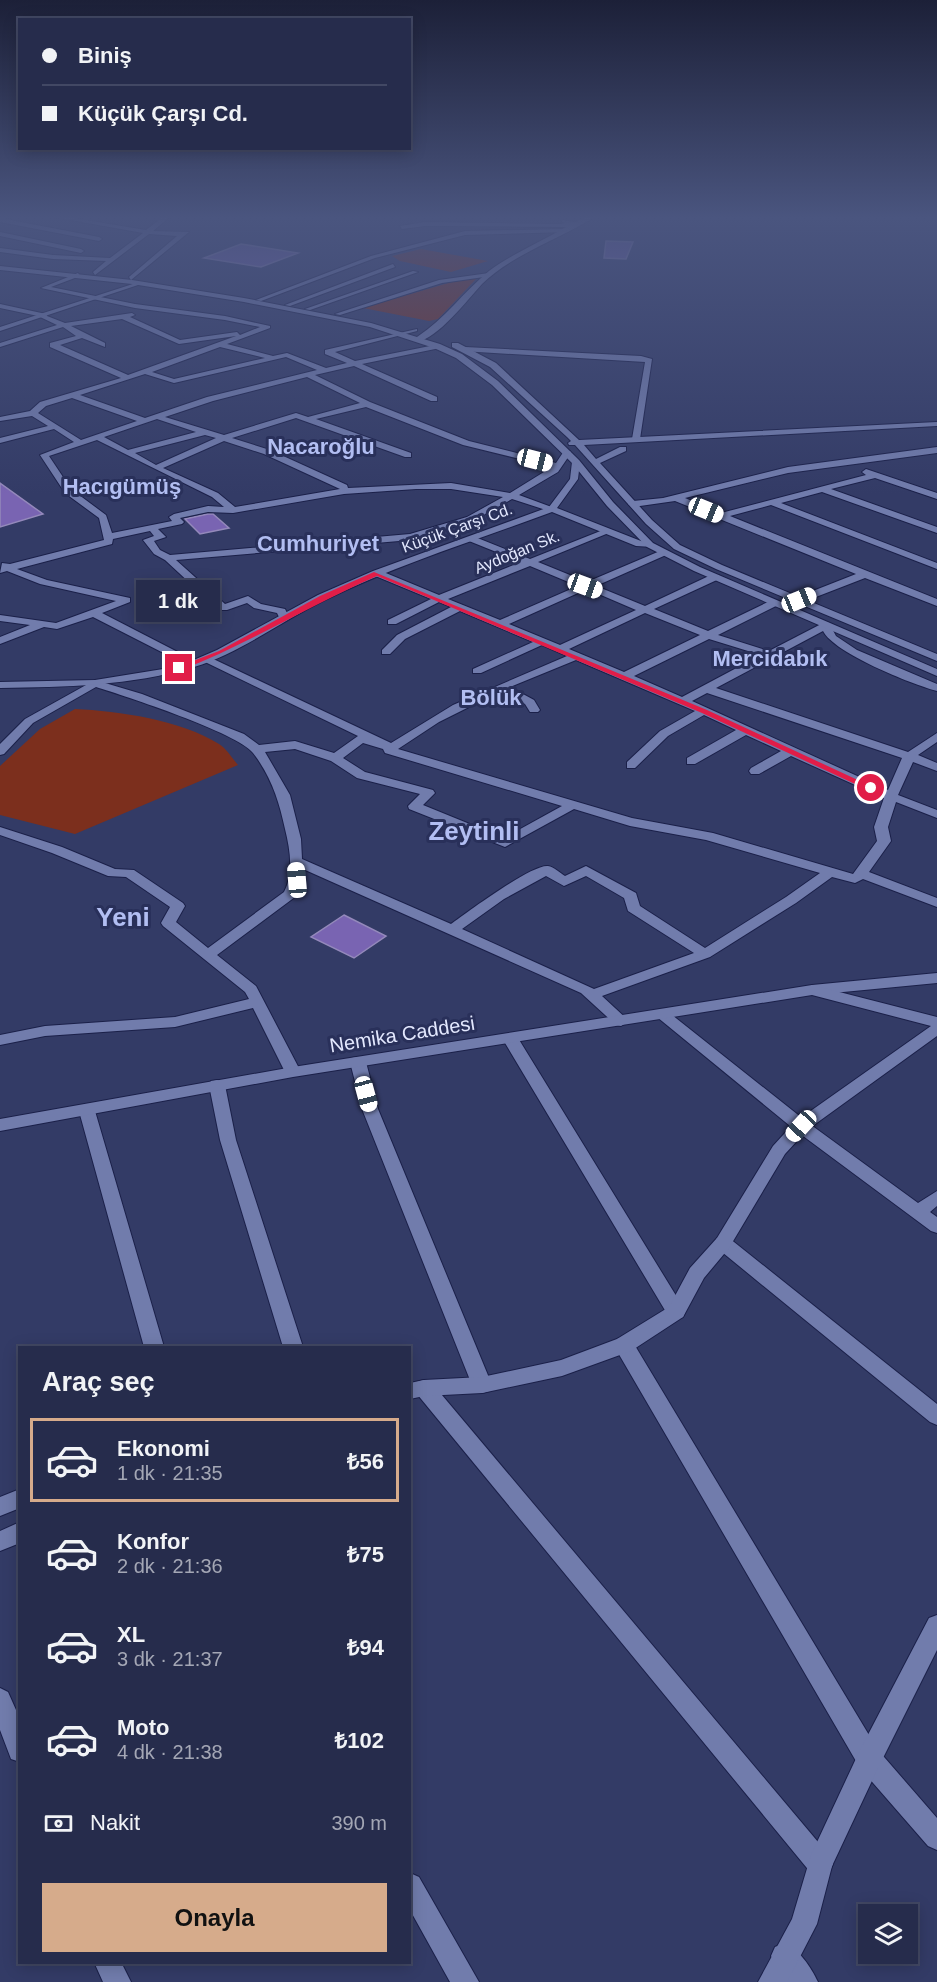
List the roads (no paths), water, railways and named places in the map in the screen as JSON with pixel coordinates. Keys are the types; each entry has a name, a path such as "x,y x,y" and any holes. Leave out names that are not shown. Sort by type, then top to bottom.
{"street":[{"path":"11,308 43,316 102,345"},
{"path":"0,329 66,308"},
{"path":"0,419 33,413 43,404 128,378 268,327 225,318 150,308"},
{"path":"284,308 401,333 459,356 495,383 559,444 610,504 650,545 715,577 937,673"},
{"path":"338,314 355,308"},
{"path":"420,339 429,334 457,308"},
{"path":"308,309 415,330 465,349 493,365 579,443 664,537 677,547 937,658"},
{"path":"0,345 64,325 159,310"},
{"path":"124,317 179,342 228,334 250,334"},
{"path":"415,330 328,352 434,399"},
{"path":"82,336 53,345 128,378"},
{"path":"201,384 279,364 270,358 222,345"},
{"path":"3,566 109,542 103,517 66,491 44,455 210,399 352,363 437,346"},
{"path":"465,349 502,349 640,358 649,361 636,439"},
{"path":"174,381 287,355 325,370"},
{"path":"145,372 190,387"},
{"path":"307,374 367,404 466,443 557,466"},
{"path":"75,396 145,421"},
{"path":"308,419 367,404"},
{"path":"33,413 81,443"},
{"path":"156,468 224,438 292,415 408,456"},
{"path":"158,417 267,452 319,474 344,487 344,491"},
{"path":"559,444 937,424"},
{"path":"0,441 57,426"},
{"path":"127,453 205,432"},
{"path":"168,558 411,537 470,519 555,470 567,453 937,432"},
{"path":"570,435 610,441"},
{"path":"97,437 215,495 233,510"},
{"path":"596,462 623,449"},
{"path":"633,504 676,498 788,470 932,451 937,455"},
{"path":"552,509 574,479 576,462"},
{"path":"841,464 934,493"},
{"path":"720,516 875,475"},
{"path":"108,537 178,522 174,517 208,509 233,510 344,491 451,486 511,496 552,509 639,544 650,545"},
{"path":"822,489 937,530"},
{"path":"676,498 937,603"},
{"path":"771,502 937,567"},
{"name":"Küçük Çarşı Cd.","path":"0,685 95,683 164,672 193,664 376,573 552,509"},
{"path":"152,528 161,537 148,540 157,552 168,558 223,608 248,599 258,606 281,611 284,617"},
{"name":"Aydoğan Sk.","path":"392,622 438,599 606,532"},
{"path":"472,538 708,635 768,654"},
{"path":"499,624 663,553"},
{"path":"0,618 40,626 57,626 126,600 44,582 10,572 3,566"},
{"path":"376,573 705,711 891,797 937,814"},
{"path":"799,600 865,574"},
{"path":"560,649 715,577"},
{"path":"926,598 937,593"},
{"path":"623,677 774,603"},
{"path":"386,652 401,637 460,607"},
{"path":"94,613 193,664"},
{"path":"0,641 40,626"},
{"path":"682,702 768,654 825,626"},
{"path":"825,626 832,638 853,652 937,688"},
{"path":"477,671 541,642"},
{"path":"575,656 437,719 388,750 630,822 708,836 855,879 884,841 881,827 909,756 937,737"},
{"path":"207,659 392,748"},
{"path":"0,751 29,722 95,683 138,696 240,737 257,749 284,795 294,839 297,880 290,894 208,955"},
{"path":"503,688 530,702 534,710"},
{"path":"707,689 937,767"},
{"path":"631,765 667,729 705,711"},
{"path":"691,761 745,730"},
{"path":"335,758 361,739 392,748"},
{"path":"257,749 295,746 335,758 362,775 429,794 414,806 505,843 573,805"},
{"path":"755,771 791,751"},
{"path":"0,831 57,850 113,873 129,873 178,906 168,923 251,990 293,1072"},
{"path":"296,861 586,990 621,1021"},
{"path":"452,930 499,896 547,870 564,882 586,870 631,896 633,908 705,954"},
{"path":"592,995 705,954 791,900 831,871"},
{"path":"861,874 937,903"},
{"name":"Nemika Caddesi","path":"0,1125 293,1072 812,990 937,978"},
{"path":"812,990 937,1023"},
{"path":"0,1040 45,1031 175,1022 258,1002"},
{"path":"662,1014 801,1126 937,1226"},
{"path":"414,1387 482,1385 562,1368 624,1345 676,1312 698,1273 723,1244 779,1150 801,1126 937,1029"},
{"path":"510,1038 676,1312"},
{"path":"358,1062 370,1109 482,1385"},
{"path":"217,1085 228,1140 293,1346"},
{"path":"87,1111 153,1346"},
{"path":"918,1212 937,1197"},
{"path":"723,1244 937,1416"},
{"path":"624,1345 869,1759 937,1838"},
{"path":"414,1387 820,1864"},
{"path":"0,1507 18,1499"},
{"path":"0,1541 18,1533"},
{"path":"772,1982 784,1956 804,1924 820,1864 869,1759 937,1626"},
{"path":"0,1700 18,1745"},
{"path":"411,1888 465,1982"},
{"path":"784,1956 804,1982"},
{"path":"108,1964 117,1982"}],"district":[{"name":"Nacaroğlu","path":"321,446"},
{"name":"Hacıgümüş","path":"122,486"},
{"name":"Cumhuriyet","path":"318,543"},
{"name":"Mercidabık","path":"770,658"},
{"name":"Bölük","path":"491,697"},
{"name":"Zeytinli","path":"474,831"},
{"name":"Yeni","path":"123,917"}]}
